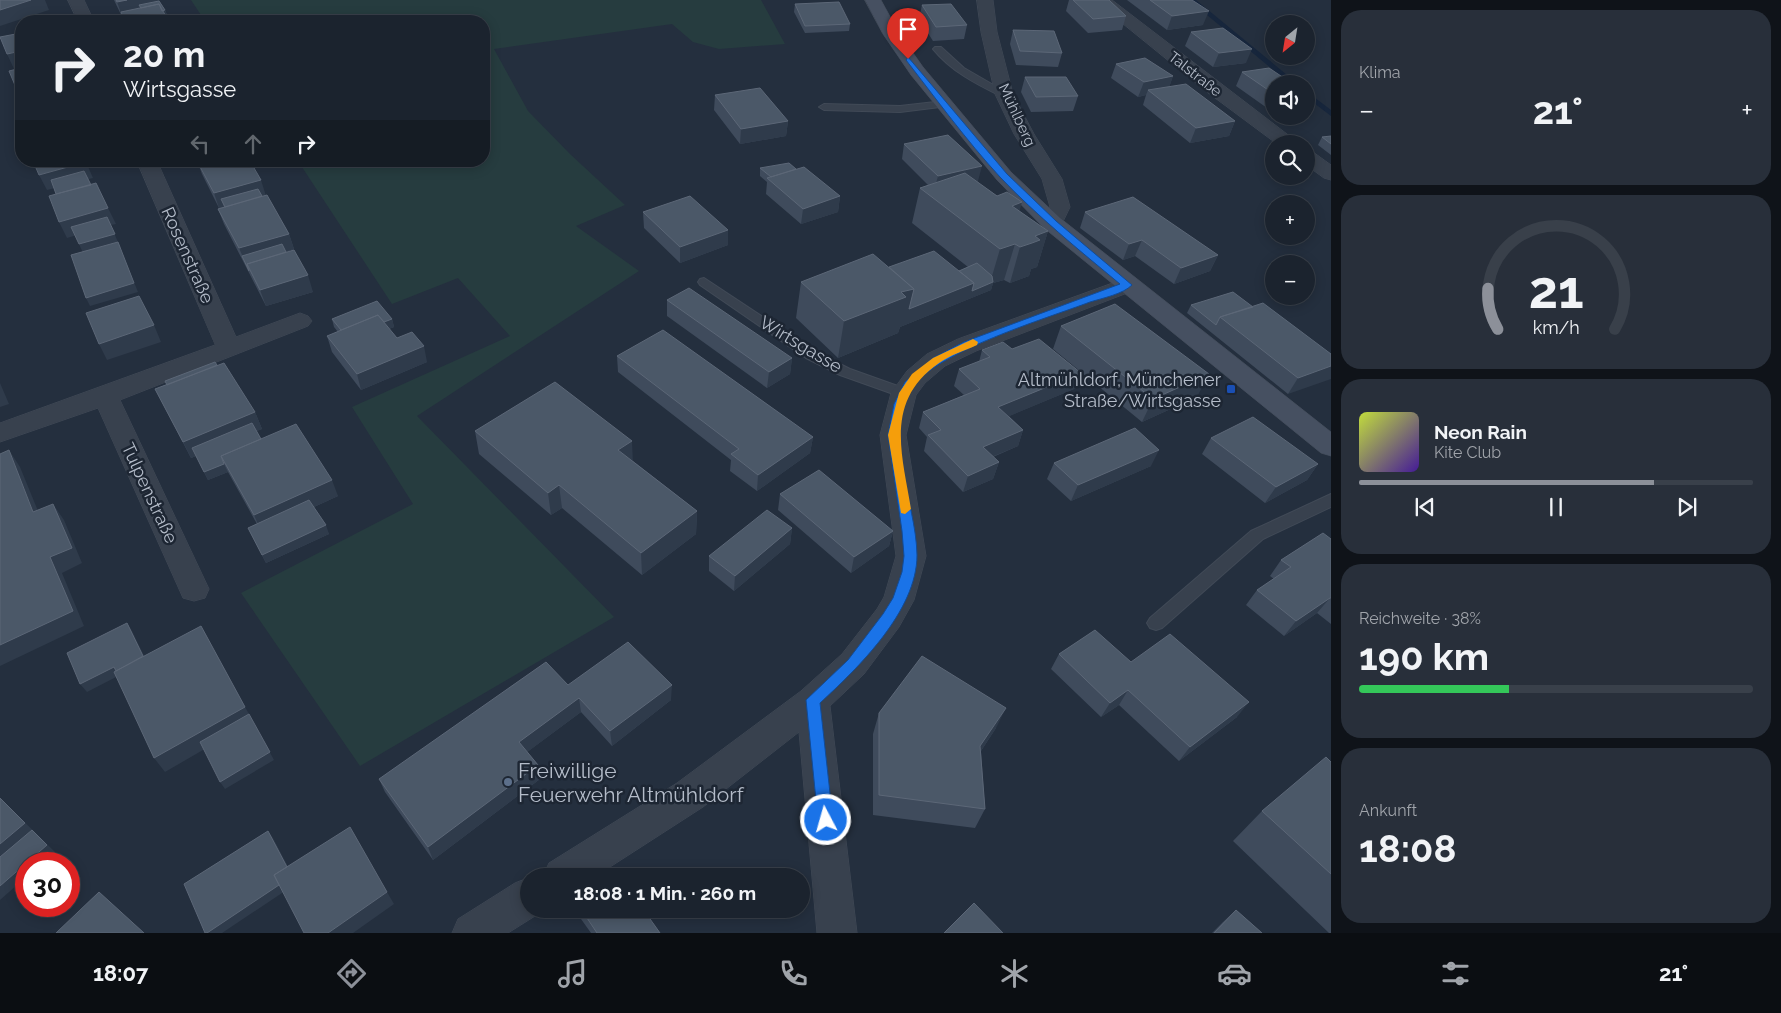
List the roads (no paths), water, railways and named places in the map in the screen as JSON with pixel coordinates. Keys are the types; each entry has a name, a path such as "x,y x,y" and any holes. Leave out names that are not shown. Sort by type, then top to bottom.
{"street":[{"path":"76,0 83,15"},
{"path":"874,0 891,34 944,104 1004,176 1052,222 1127,285 1331,446"},
{"name":"Mühlberg","path":"985,0 989,32 1004,94 1024,134 1052,179 1060,207 1052,222"},
{"name":"Talstraße","path":"1102,0 1214,88 1278,135"},
{"path":"1315,162 1331,174"},
{"name":"Rosenstraße","path":"150,167 229,349"},
{"path":"575,868 690,795 812,700 853,664 888,618 899,600 911,556 893,435 904,393 916,377 936,360 967,345 1127,285"},
{"path":"0,433 105,396 300,321"},
{"name":"Tulpenstraße","path":"105,396 194,589"},
{"path":"812,700 837,933"},
{"path":"472,933 520,903"}],"lane":[{"path":"938,49 952,64 974,80 1004,94"},
{"path":"824,107 900,109 944,104"},
{"name":"Wirtsgasse","path":"704,282 811,355 845,372 904,393"},
{"path":"1156,623 1257,535 1331,500"}],"waterway":[{"path":"1192,0 1284,75"},
{"path":"1315,101 1331,114"}],"place":[{"name":"Altmühldorf, Münchener Straße/Wirtsgasse","path":"1231,389"},
{"name":"Freiwillige Feuerwehr Altmühldorf","path":"508,782"}]}
